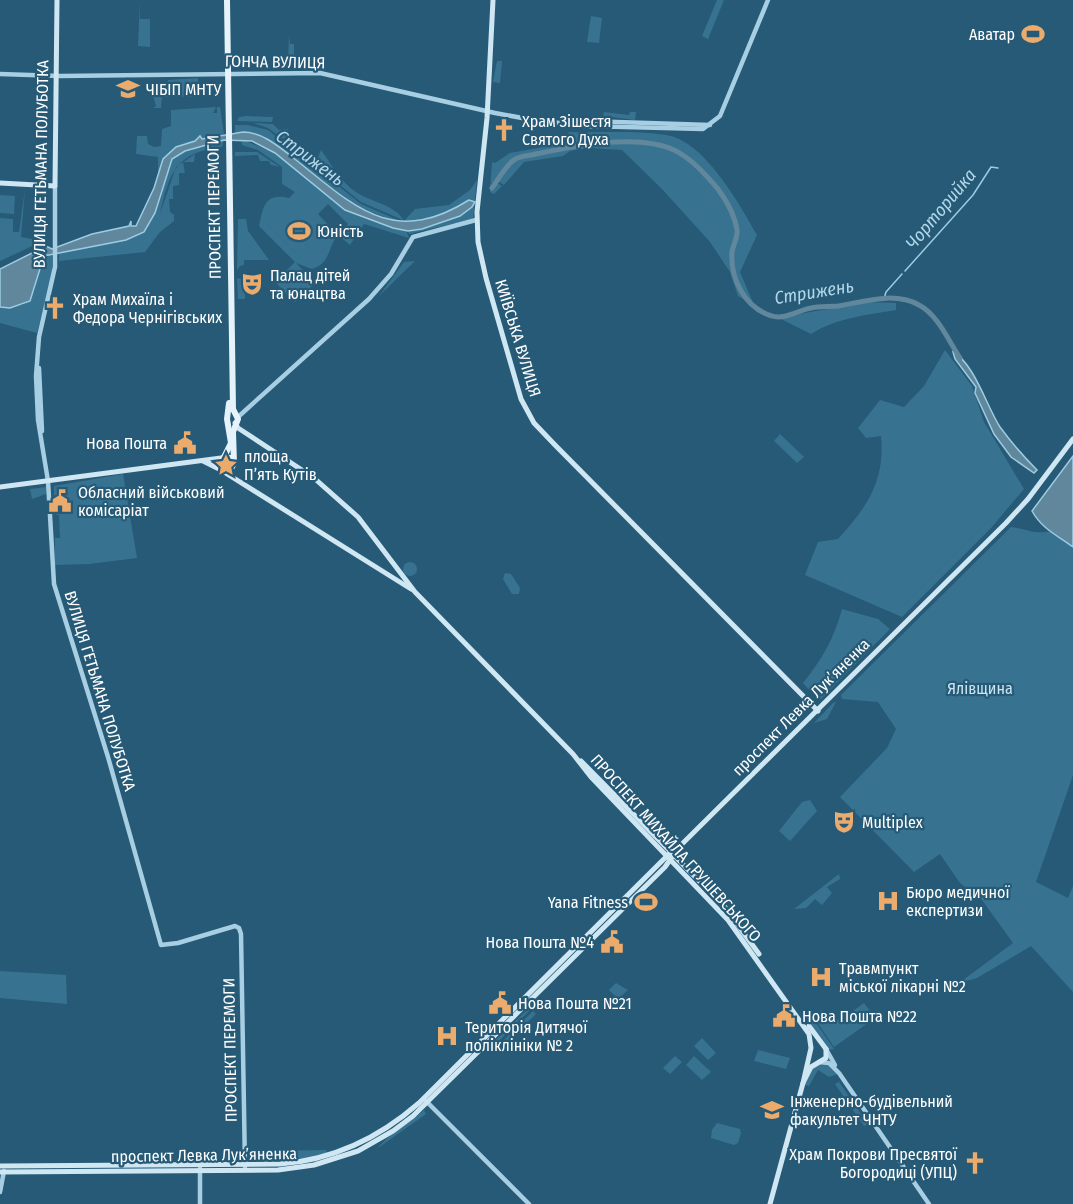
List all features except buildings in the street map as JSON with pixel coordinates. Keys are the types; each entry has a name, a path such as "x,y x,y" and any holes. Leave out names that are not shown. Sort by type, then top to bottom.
{"main road":[{"name":"ВУЛИЦЯ ГЕТЬМАНА ПОЛУБОТКА","path":"56,186 57,0"},
{"name":"ПРОСПЕКТ ПЕРЕМОГИ","path":"225,0 234,463"},
{"name":"КИЇВСЬКА ВУЛИЦЯ","path":"493,0 488,112 476,220 480,256 521,399 534,423 818,711"},
{"path":"0,183 56,186"},
{"name":"ПРОСПЕКТ ПЕРЕМОГИ","path":"222,471 223,458 231,443 233,418"},
{"name":"ПРОСПЕКТ МИХАЙЛА ГРУШЕВСЬКОГО","path":"233,418 238,428 314,478 351,511 415,592 739,924 827,1054"},
{"name":"проспект Левка Лукʼяненка","path":"2,1169 300,1167 346,1155 393,1131 1022,507 1073,440"},
{"path":"0,487 231,458 234,463 230,471 222,471"},
{"path":"202,461 222,471 415,592"},
{"path":"391,575 397,568"},
{"name":"ПРОСПЕКТ МИХАЙЛА ГРУШЕВСЬКОГО","path":"672,855 728,920 769,974 809,1034 810,1052"},
{"path":"770,1204 810,1052 816,1046 827,1054 811,1067 803,1083"},
{"path":"810,1052 812,1059 819,1062"}],"street":[{"name":"ГОНЧА ВУЛИЦЯ","path":"0,74 56,76 320,72 488,112 533,120 581,123 585,126 703,129 712,125 720,116 768,0"},
{"name":"ВУЛИЦЯ ГЕТЬМАНА ПОЛУБОТКА","path":"56,186 56,259 39,337 36,390 48,481 54,584 108,758 160,945 178,943 230,927 239,928"},
{"path":"233,418 369,300 391,274 413,237 476,220"},
{"name":"ПРОСПЕКТ ПЕРЕМОГИ","path":"239,928 242,969 245,1168"},
{"name":"ПРОСПЕКТ МИХАЙЛА ГРУШЕВСЬКОГО","path":"827,1054 929,1204"},
{"name":"ПРОСПЕКТ МИХАЙЛА ГРУШЕВСЬКОГО","path":"819,1062 829,1063 839,1073"},
{"path":"426,1100 529,1204"},
{"path":"200,1168 200,1204"},
{"path":"0,1191 2,1169"}],"green space":[{"path":"717,0 724,0 708,39 702,36"},
{"path":"140,1 140,19 150,19 150,47 138,46"},
{"path":"591,16 602,18 599,43 587,42"},
{"path":"289,35 290,44 294,44 294,68 273,68 274,64 288,64"},
{"path":"497,61 502,61 500,83 493,82"},
{"path":"198,78 198,87 211,92 211,96 162,97 161,108 153,108 156,106 152,92 167,88 168,80"},
{"path":"216,107 213,113 217,113 217,107 220,107 224,134 176,147 163,159 158,178 158,157 136,154 137,136 147,136 148,144 154,147 161,146 162,129 171,126 171,110"},
{"path":"604,112 629,115 630,112 636,112 635,120 603,116"},
{"path":"239,117 273,117 272,122 237,121"},
{"path":"253,123 273,124 279,130 288,129 287,136 283,139 268,128"},
{"path":"235,125 248,125 268,130 361,204 400,221 403,220 361,202 315,165 321,150 348,186 394,210 404,221 415,209 449,205 470,190 477,180 473,219 409,234 408,231 427,228 460,216 471,201 438,217 400,223 350,204 265,138 250,132 235,133"},
{"path":"569,132 630,132 666,135 680,140 707,161 731,191 757,235 740,272 754,305 738,296 730,272 710,242 662,189 622,150 590,148 570,151 563,156 524,162 504,185 496,180 491,184 494,190 497,183 502,186 494,194 490,192 492,162 495,163 510,153 566,143"},
{"path":"241,139 275,153 346,210 406,230 409,238 364,224 350,245 338,235 323,263 312,269 296,263 315,283 295,302 275,282 295,262 259,226 263,209 269,200 280,197 289,198 295,192 282,184 282,167 258,150 242,145","holes":["328,204 348,224 338,235 318,214"]},
{"path":"224,140 222,147 194,154 183,162 185,173 179,173 179,185 173,186 173,199 169,199 170,212 174,215 174,221 160,232 145,252 59,261 59,254 135,237 172,159 185,151","holes":["175,171 160,214 167,187"]},
{"path":"235,152 257,152 280,167 271,165 269,161 260,161 258,155 235,156"},
{"path":"195,154 194,162 183,162"},
{"path":"25,189 21,237 43,241 0,261 0,218 13,219 13,232 19,232"},
{"path":"0,195 15,196 14,214 0,213"},
{"path":"238,219 246,219 248,231 269,260 244,260 244,265 237,270"},
{"path":"52,255 52,275 37,333 0,323 0,307 22,305 30,301 41,259"},
{"path":"415,261 379,296 404,262"},
{"path":"237,278 245,280 245,299 238,299"},
{"path":"865,302 896,303 896,310 841,321 811,334 781,319 803,314"},
{"path":"945,350 972,386 984,422 1024,489 991,528 902,617 805,575 818,542 838,539 866,504 877,480 882,452 881,436 866,438 858,428 880,400 904,407 924,386"},
{"path":"780,434 804,457 797,463 774,441"},
{"path":"123,474 137,558 89,564 55,565 55,538 60,538 59,515 54,514 54,486"},
{"path":"46,487 46,494 32,499 30,489"},
{"name":"Ялівщина","path":"1011,527 1035,532 1053,531 1073,547 1073,775 1036,882 1068,898 1073,886 1073,992 1031,946 977,978 959,983 1013,943 982,900 960,883 940,854 914,872 840,797 887,748 896,729 878,702 842,699 841,695"},
{"path":"410,562 415,564 417,569 415,574 410,576 405,574 403,569 405,564"},
{"path":"505,573 511,574 520,588 519,594 512,594 503,579"},
{"path":"842,609 878,619 890,629 821,699 817,699 803,683 827,648"},
{"path":"836,702 827,719 814,723 833,703"},
{"path":"810,800 817,811 790,841 779,831 802,802"},
{"path":"839,874 840,879 827,887 832,893 822,905 815,899 806,908 794,909"},
{"path":"0,971 66,975 67,1004 0,998"},
{"path":"616,983 628,990 618,999 609,990"},
{"path":"864,1003 875,1018 834,1047 813,1016 822,1010 830,1021 842,1019"},
{"path":"529,1008 531,1009 488,1052 485,1050"},
{"path":"533,1011 536,1014 505,1044 502,1042"},
{"path":"812,1017 834,1049 829,1050 811,1026"},
{"path":"702,1038 716,1053 708,1060 694,1046"},
{"path":"758,1050 790,1058 786,1069 754,1061"},
{"path":"675,1056 682,1062 670,1074 663,1068"},
{"path":"694,1056 711,1072 702,1080 686,1065"},
{"path":"821,1063 830,1065 838,1074 829,1077 818,1070 809,1086 805,1085 812,1068"},
{"path":"839,1082 868,1124 864,1126 835,1084"},
{"path":"424,1110 426,1114 378,1148 387,1139"},
{"path":"717,1123 740,1129 738,1143 734,1145 711,1138 712,1130"},
{"path":"326,1150 327,1153 294,1160 264,1162 265,1151"}],"shaded area":[{"path":"243,132 256,134 274,144 354,204 374,214 394,220 417,221 441,214 469,200 475,202 460,216 422,229 408,231 393,228 345,210 275,153 252,141 224,140 185,151 172,159 155,213 144,232 126,240 44,256 30,301 10,308 0,307 0,269 46,246 52,249 92,234 129,226 131,221 131,226 136,226 154,188 163,159 176,147 195,141 200,136 202,139"},
{"path":"953,352 961,358 974,375 1000,427 1037,470 1034,473 1011,457 994,434 975,393 976,387 955,359"},
{"path":"1073,456 1073,547 1045,527 1032,511"}],"waterway":[{"name":"Стрижень","path":"492,188 511,162 524,156 587,145 625,142 643,142 674,150 703,173 718,189 730,208 737,230 732,252 737,282 747,299 762,312 781,317 811,308 878,299 909,301 926,309 932,315 960,358"},
{"name":"Чорторийка","path":"905,271 973,195 991,167 998,168"},
{"name":"Чорторийка","path":"884,299 886,292 902,274"}],"place":[{"name":"Аватар","path":"1033,34"},
{"name":"ЧІБІП МНТУ","path":"128,89"},
{"name":"Храм Зішестя Святого Духа","path":"504,130"},
{"name":"Юність","path":"299,231"},
{"name":"Палац дітей та юнацтва","path":"252,284"},
{"name":"Храм Михаїла і Федора Чернігівських","path":"55,308"},
{"name":"Нова Пошта","path":"185,443"},
{"name":"площа Пʼять Кутів","path":"226,465"},
{"name":"Обласний військовий комісаріат","path":"60,501"},
{"name":"Multiplex","path":"844,822"},
{"name":"Бюро медичної експертизи","path":"888,901"},
{"name":"Yana Fitness","path":"646,902"},
{"name":"Нова Пошта №4","path":"612,942"},
{"name":"Травмпункт міської лікарні №2","path":"821,977"},
{"name":"Нова Пошта №21","path":"500,1003"},
{"name":"Нова Пошта №22","path":"784,1016"},
{"name":"Територія Дитячої поліклініки № 2","path":"447,1036"},
{"name":"Інженерно-будівельний факультет ЧНТУ","path":"772,1110"},
{"name":"Храм Покрови Пресвятої Богородиці (УПЦ)","path":"975,1163"}]}
